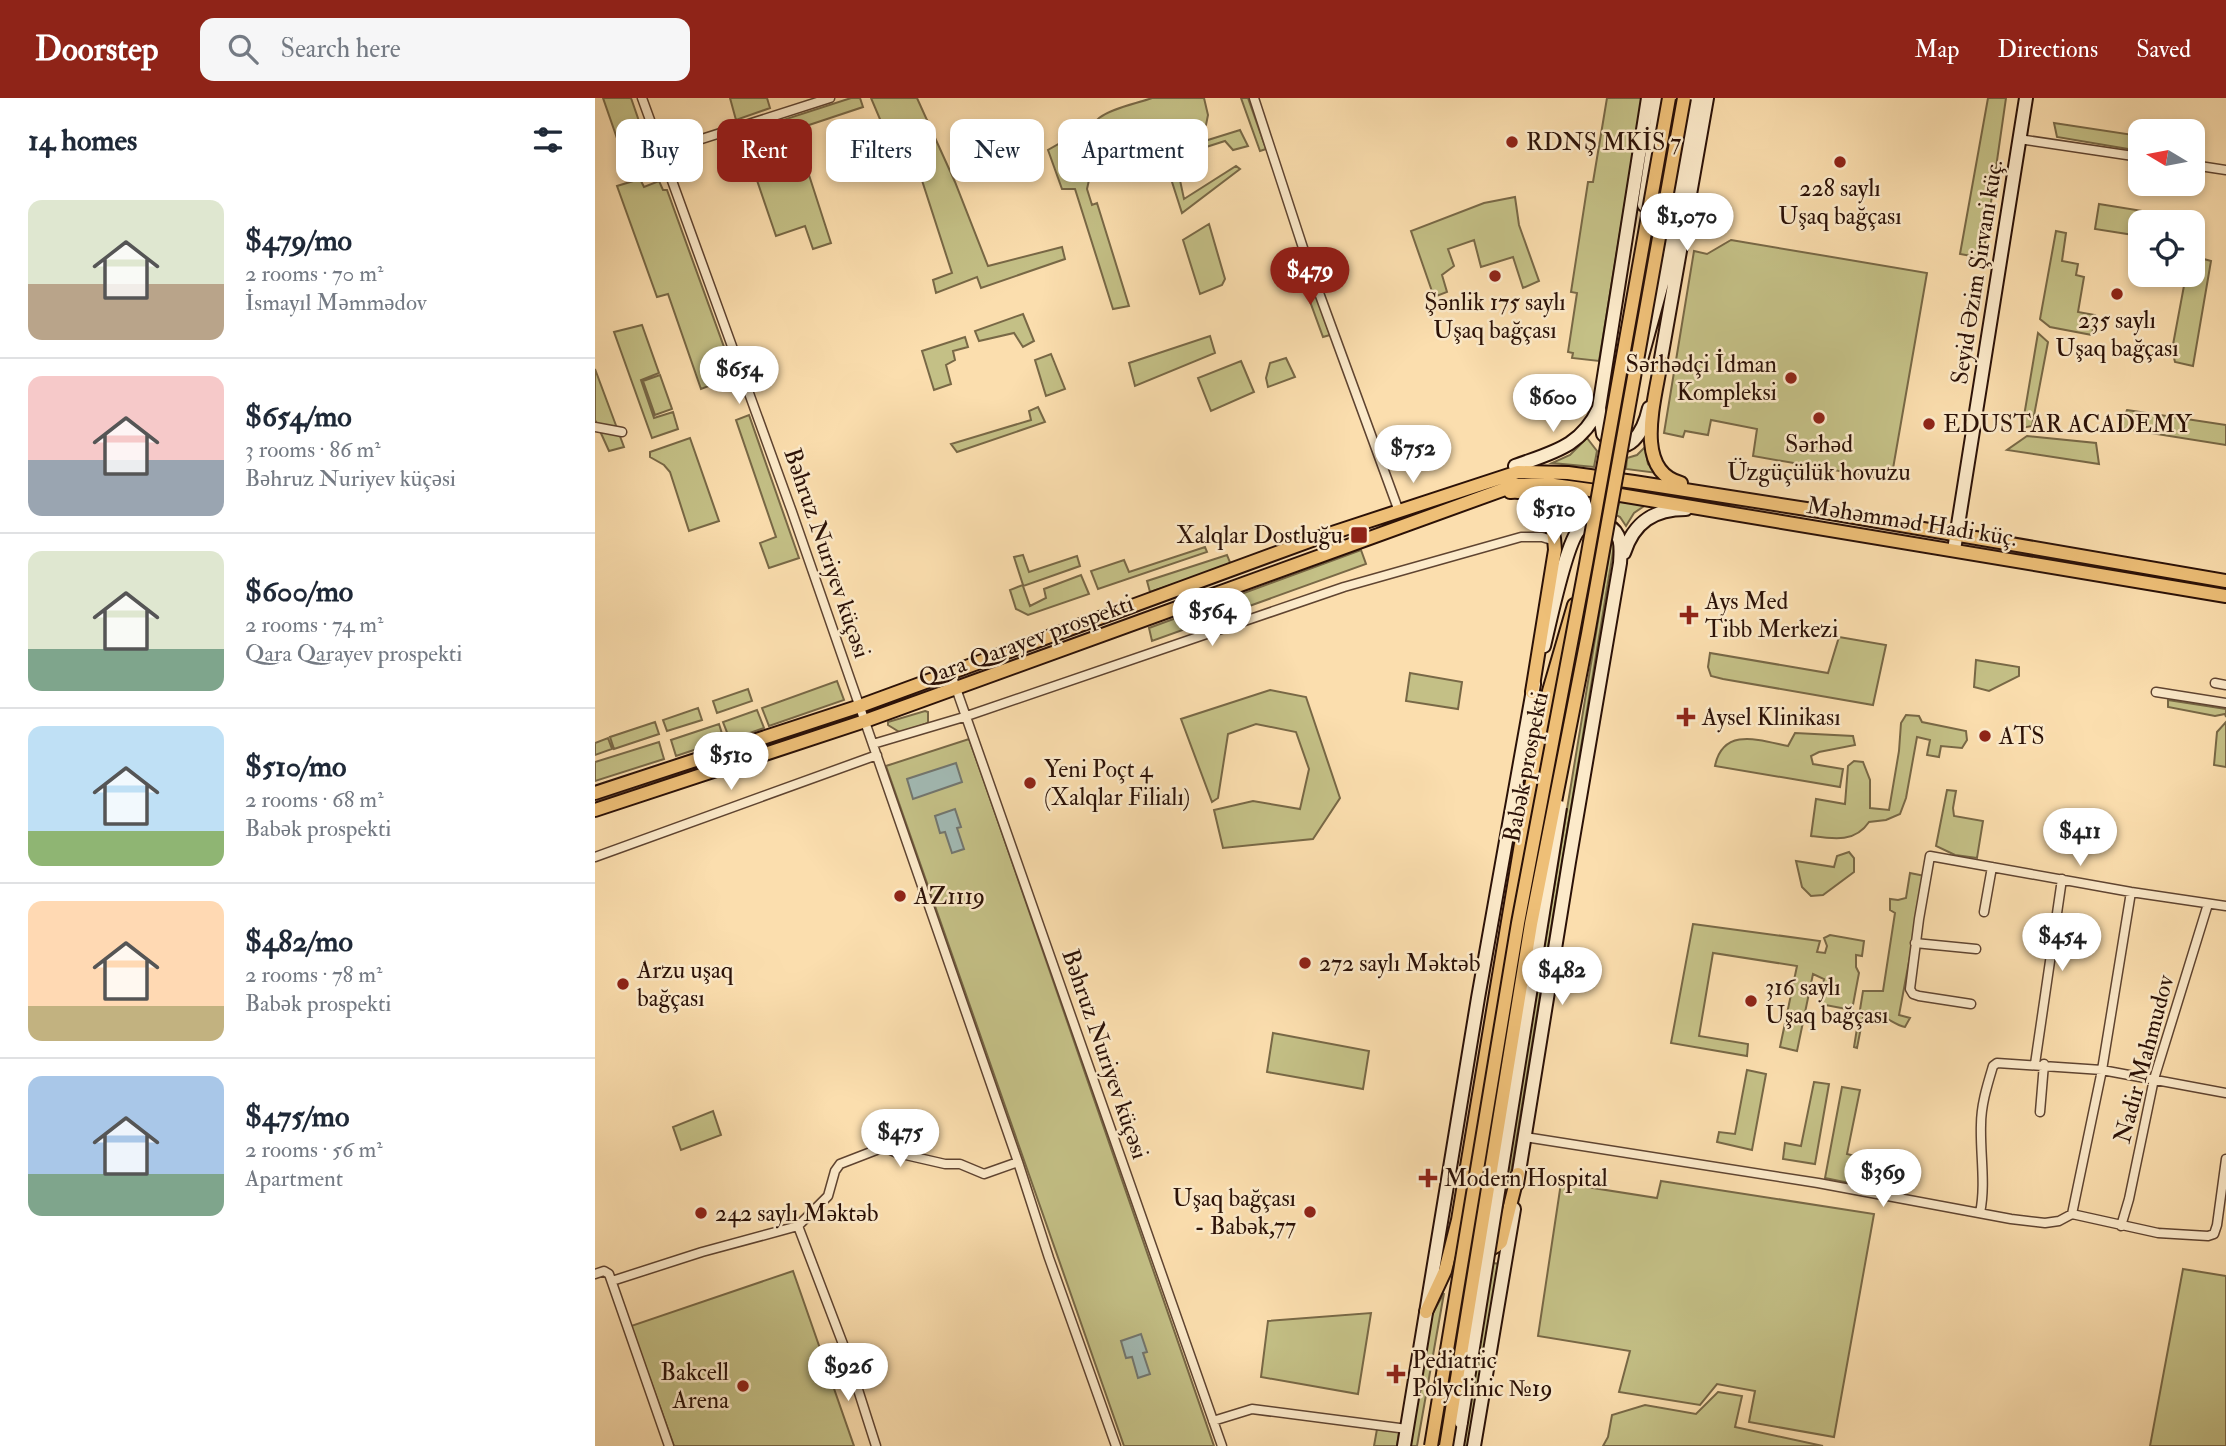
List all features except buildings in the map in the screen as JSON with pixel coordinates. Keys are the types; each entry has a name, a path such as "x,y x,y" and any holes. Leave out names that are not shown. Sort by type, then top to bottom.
{"main road":[{"path":"1648,98 1599,408 1601,428 1607,439 1620,444 1639,437 1646,422 1661,361"},
{"path":"1616,395 1660,98"},
{"name":"Babək prospekti","path":"1431,1446 1518,923 1586,564 1669,98"},
{"name":"Babək prospekti","path":"1446,1446 1531,924 1588,634 1684,98"},
{"path":"1630,398 1669,258 1696,98"},
{"path":"1685,484 1668,479 1663,474 1652,455 1650,435 1707,98"},
{"name":"Seyid Əzim Şirvani küç.","path":"1954,550 2026,98"},
{"path":"1435,499 1473,481 1572,443 1587,429 1599,408"},
{"path":"1515,466 1541,465 1685,484 1790,502 1819,511"},
{"name":"Qara Qarayev prospekti","path":"595,793 860,706 1367,522 1518,472 1589,476"},
{"name":"Məhəmməd Hadi küç.","path":"1589,476 1819,511 2226,581"},
{"name":"Qara Qarayev prospekti","path":"595,810 956,689 1516,485 1547,484 1590,490"},
{"name":"Məhəmməd Hadi küç.","path":"1590,490 2226,596"},
{"path":"1453,509 1510,492 1525,492 1536,498 1552,524 1555,541 1532,692"},
{"path":"1458,1220 1459,1237 1467,1247 1484,1252 1497,1246 1504,1237 1525,1137 1620,563 1629,540 1645,520 1657,513 1677,509 1709,509"},
{"name":"Babək prospekti","path":"1404,1446 1532,692 1569,552 1578,531 1596,522 1611,527 1619,537 1620,563"},
{"path":"1426,1312 1447,1264 1458,1220 1499,968 1549,691 1586,564"},
{"path":"1457,1446 1588,634"},
{"path":"1474,1446 1507,1261 1518,1174"}],"street":[{"name":"Bəhruz Nuriyev küçəsi","path":"642,98 649,119"},
{"path":"703,139 830,98"},
{"path":"1254,98 1307,260 1397,506"},
{"path":"2019,139 2128,155"},
{"path":"2205,167 2226,170"},
{"name":"Bəhruz Nuriyev küçəsi","path":"672,182 865,721"},
{"path":"595,427 622,432"},
{"path":"1367,522 1397,506 1473,481"},
{"path":"873,744 964,717 1344,587 1521,537 1542,537 1555,541"},
{"name":"Bəhruz Nuriyev küçəsi","path":"951,674 1222,1446"},
{"path":"2214,683 2226,685"},
{"path":"2156,692 2226,703"},
{"path":"865,721 1116,1446"},
{"path":"595,857 877,755"},
{"path":"1971,1004 1913,993 1910,980 1930,856 2226,906"},
{"path":"1984,912 1992,867"},
{"path":"2040,1112 2040,1064 2062,879"},
{"path":"2072,1214 2102,1070 2131,892"},
{"name":"Nadir Mahmudov","path":"2121,1226 2154,1079 2208,904"},
{"path":"1916,943 1976,948"},
{"path":"1980,1213 1983,1193 1983,1104 1993,1066 2001,1062 2102,1070 2226,1093"},
{"path":"1525,1137 1818,1182 2045,1223 2059,1222 2072,1214 2158,1233 2208,1236 2214,1234 2217,1225 2226,1159"},
{"path":"612,1281 702,1252 798,1226 828,1196 835,1171 840,1164 884,1147 897,1153 945,1164 960,1164 984,1174 1019,1162"},
{"path":"798,1226 846,1352 876,1446"},
{"path":"595,1274 604,1271 609,1274 669,1446"},
{"path":"1213,1421 1252,1409 1407,1429"}],"shaded area":[{"path":"603,98 631,98 638,119 616,119 616,135"},
{"path":"730,98 767,98 770,108 736,119"},
{"path":"851,98 860,98 863,107 812,124 812,119 786,119"},
{"path":"871,98 917,98 926,119 880,119"},
{"path":"1152,98 1204,98 1208,115 1207,119 1098,119 1117,109"},
{"path":"1241,98 1248,98 1266,149 1260,151"},
{"path":"1607,98 1642,98 1599,361 1572,358 1573,353 1568,352 1577,293 1571,292 1588,182 1593,182"},
{"path":"1988,98 2006,98 1983,258 1960,254"},
{"path":"2054,123 2128,134 2128,149 2057,137"},
{"path":"1240,130 1248,146 1233,150 1225,141 1208,146 1208,140"},
{"path":"936,140 950,171 950,182 955,182 988,266 1062,247 1065,259 981,288 977,277 936,293 933,280 952,273 922,182 936,182"},
{"path":"1058,144 1058,178 1048,150"},
{"path":"1236,166 1240,169 1182,213 1172,182 1180,182 1184,199"},
{"path":"642,182 644,187 659,182 663,190 667,190 732,369 732,377 701,389 668,294 657,297 617,186"},
{"path":"758,182 811,182 831,243 813,249 805,226 776,236"},
{"path":"1059,182 1089,182 1087,189 1092,205 1097,203 1129,306 1113,309 1075,189 1062,189"},
{"path":"1515,197 1519,225 1539,281 1523,288 1513,257 1481,267 1474,240 1448,249 1454,266 1442,275 1447,292 1434,297 1411,231 1484,203"},
{"path":"2099,204 2136,210 2128,210 2128,234 2095,229"},
{"path":"1209,224 1225,279 1222,285 1200,294 1183,240"},
{"path":"2056,231 2066,233 2062,261 2078,264 2076,275 2084,277 2078,312 2095,315 2092,335 2050,327 2040,319"},
{"name":"Sərhədçi İdman Kompleksi","path":"1731,240 1927,273 1891,480 1753,456 1757,429 1711,420 1708,435 1685,431 1683,437 1664,433 1694,251 1707,254"},
{"path":"2205,259 2211,261 2193,366 2175,362 2172,350 2184,287 2205,287"},
{"path":"1312,282 1330,335 1323,337 1304,285"},
{"path":"1023,314 1034,341 1023,347 1014,333 979,341 975,331"},
{"path":"642,325 659,373 641,380 654,418 673,412 678,429 652,438 614,332"},
{"path":"2038,333 2048,342 2032,426 2022,428"},
{"path":"1210,336 1215,353 1135,386 1129,363"},
{"path":"965,337 968,347 953,351 955,360 946,365 951,384 934,390 922,351"},
{"path":"1051,354 1065,389 1046,396 1035,360"},
{"path":"1286,358 1295,377 1268,387 1266,378 1270,363"},
{"path":"1241,361 1254,392 1211,411 1198,378"},
{"path":"595,369 624,447 609,451 595,420"},
{"path":"660,375 672,409 655,415 643,381"},
{"path":"1038,407 1045,422 957,452 951,444 1031,420 1029,411"},
{"path":"2127,410 2226,425 2226,445 2119,428"},
{"path":"749,415 799,558 769,568 760,543 776,537 736,420"},
{"path":"2027,436 2096,443 2099,464 2007,450"},
{"path":"690,438 719,521 689,531 670,472 650,457 650,452"},
{"path":"1587,438 1597,451 1594,467 1552,463 1570,455"},
{"path":"1645,447 1648,464 1657,473 1626,469 1627,458 1637,455"},
{"path":"1549,492 1588,498 1585,514 1574,518 1564,530"},
{"path":"1620,499 1650,502 1634,513 1626,526 1616,515"},
{"path":"1612,536 1615,540 1507,1197 1496,1240"},
{"path":"1205,547 1207,552 1098,589 1091,571 1124,560 1129,572"},
{"path":"1361,550 1366,564 1152,641 1149,628"},
{"path":"1023,555 1029,572 1077,556 1080,566 1023,586 1030,606 1046,598 1044,589 1081,575 1089,594 1028,615 1016,609 1010,590 1023,585 1014,557"},
{"path":"1227,555 1231,565 1150,592 1147,581"},
{"path":"1839,637 1886,645 1873,705 1723,679 1711,676 1708,667 1710,653 1828,673"},
{"path":"1976,660 2019,667 2019,676 1989,691 1974,687"},
{"path":"1410,673 1462,682 1458,709 1406,701"},
{"path":"837,681 844,700 769,726 762,708"},
{"path":"748,689 752,701 717,713 713,701"},
{"path":"1270,690 1306,697 1340,798 1313,839 1223,848 1214,810 1253,801 1300,809 1309,769 1296,732 1256,724 1228,734 1218,798 1212,802 1181,719"},
{"path":"2168,700 2226,709 2226,717 2225,714 2215,716 2168,707"},
{"path":"698,708 702,720 667,731 663,720"},
{"path":"757,710 764,728 730,740 723,722"},
{"path":"928,712 928,723 901,733 888,725 888,722"},
{"path":"1906,715 1919,716 1922,722 1966,731 1967,740 1962,748 1941,746 1939,757 1927,755 1930,740 1917,737 1906,798 1900,814 1886,820 1869,822 1857,833 1843,838 1811,836 1816,799 1845,804 1848,766 1854,761 1863,762 1870,780 1870,808 1889,810 1901,723"},
{"path":"655,722 659,734 614,749 610,737"},
{"path":"2226,722 2226,767 2214,765 2217,732"},
{"path":"719,724 724,740 676,756 671,740"},
{"path":"1795,733 1853,736 1855,745 1811,756 1813,764 1843,769 1840,787 1715,766 1719,754 1734,741 1754,739 1788,746"},
{"path":"608,738 612,749 595,755 595,743"},
{"path":"969,739 1214,1446 1124,1446 886,766"},
{"path":"659,742 664,759 595,781 595,762"},
{"path":"1947,790 1956,791 1954,816 1983,821 1977,858 1955,855 1936,846"},
{"path":"1849,852 1854,858 1854,872 1823,895 1811,896 1802,887 1796,861 1834,867 1837,856"},
{"path":"1910,873 1925,876 1899,1015 1910,1018 1905,1027 1881,1016 1863,1017 1857,1048 1854,1047 1863,991 1883,991 1895,913 1890,910 1890,899 1906,898"},
{"path":"1693,924 1820,941 1817,952 1825,953 1827,946 1824,938 1830,935 1864,941 1862,956 1856,955 1859,973 1852,1010 1820,1004 1824,979 1813,974 1797,1051 1780,1047 1797,966 1713,953 1699,1036 1748,1044 1747,1056 1671,1043"},
{"path":"1273,1033 1369,1051 1363,1089 1267,1072"},
{"path":"1747,1070 1766,1074 1752,1150 1717,1142 1719,1132 1735,1134"},
{"path":"1814,1082 1829,1084 1815,1164 1783,1159 1785,1143 1801,1146"},
{"path":"1842,1087 1860,1090 1847,1154 1863,1158 1859,1185 1825,1178"},
{"path":"713,1111 721,1135 681,1150 673,1127"},
{"path":"1661,1181 1874,1214 1834,1437 1749,1422 1755,1391 1717,1384 1700,1405 1619,1392 1630,1351 1538,1336 1561,1183 1657,1198"},
{"path":"1492,1263 1501,1264 1468,1446 1463,1446"},
{"path":"2183,1269 2226,1276 2226,1446 2150,1446"},
{"name":"Bakcell Arena","path":"793,1271 854,1446 674,1446 631,1326"},
{"path":"1444,1293 1417,1446 1410,1446 1431,1316"},
{"path":"1371,1313 1358,1394 1261,1377 1268,1321"},
{"path":"1718,1392 1742,1396 1735,1427 1823,1446 1603,1446 1608,1437 1612,1415 1645,1405 1696,1414"},
{"path":"1377,1429 1399,1432 1397,1446 1374,1446"}],"water":[{"path":"956,763 962,782 913,799 907,779"},
{"path":"955,809 961,827 957,828 964,849 952,853 945,832 940,833 935,816"},
{"path":"1141,1334 1147,1352 1143,1353 1150,1374 1138,1378 1132,1357 1126,1358 1121,1341"}],"place":[{"name":"RDNŞ MKİS 7","path":"1512,142"},
{"name":"228 saylı Uşaq bağçası","path":"1840,162"},
{"name":"Şənlik 175 saylı Uşaq bağçası","path":"1495,276"},
{"name":"235 saylı Uşaq bağçası","path":"2117,294"},
{"name":"Sərhədçi İdman Kompleksi","path":"1791,378"},
{"name":"Sərhəd Üzgüçülük hovuzu","path":"1819,418"},
{"name":"EDUSTAR ACADEMY","path":"1929,424"},
{"name":"Xalqlar Dostluğu","path":"1359,535"},
{"name":"Ays Med Tibb Merkezi","path":"1689,615"},
{"name":"Aysel Klinikası","path":"1686,717"},
{"name":"ATS","path":"1985,736"},
{"name":"Yeni Poçt 4 (Xalqlar Filialı)","path":"1030,783"},
{"name":"AZ1119","path":"900,896"},
{"name":"272 saylı Məktəb","path":"1305,963"},
{"name":"Arzu uşaq bağçası","path":"623,984"},
{"name":"316 saylı Uşaq bağçası","path":"1751,1001"},
{"name":"Modern Hospital","path":"1428,1178"},
{"name":"Uşaq bağçası - Babək,77","path":"1310,1212"},
{"name":"242 saylı Məktəb","path":"701,1213"},
{"name":"Pediatric Polyclinic №19","path":"1396,1374"},
{"name":"Bakcell Arena","path":"743,1386"}]}
